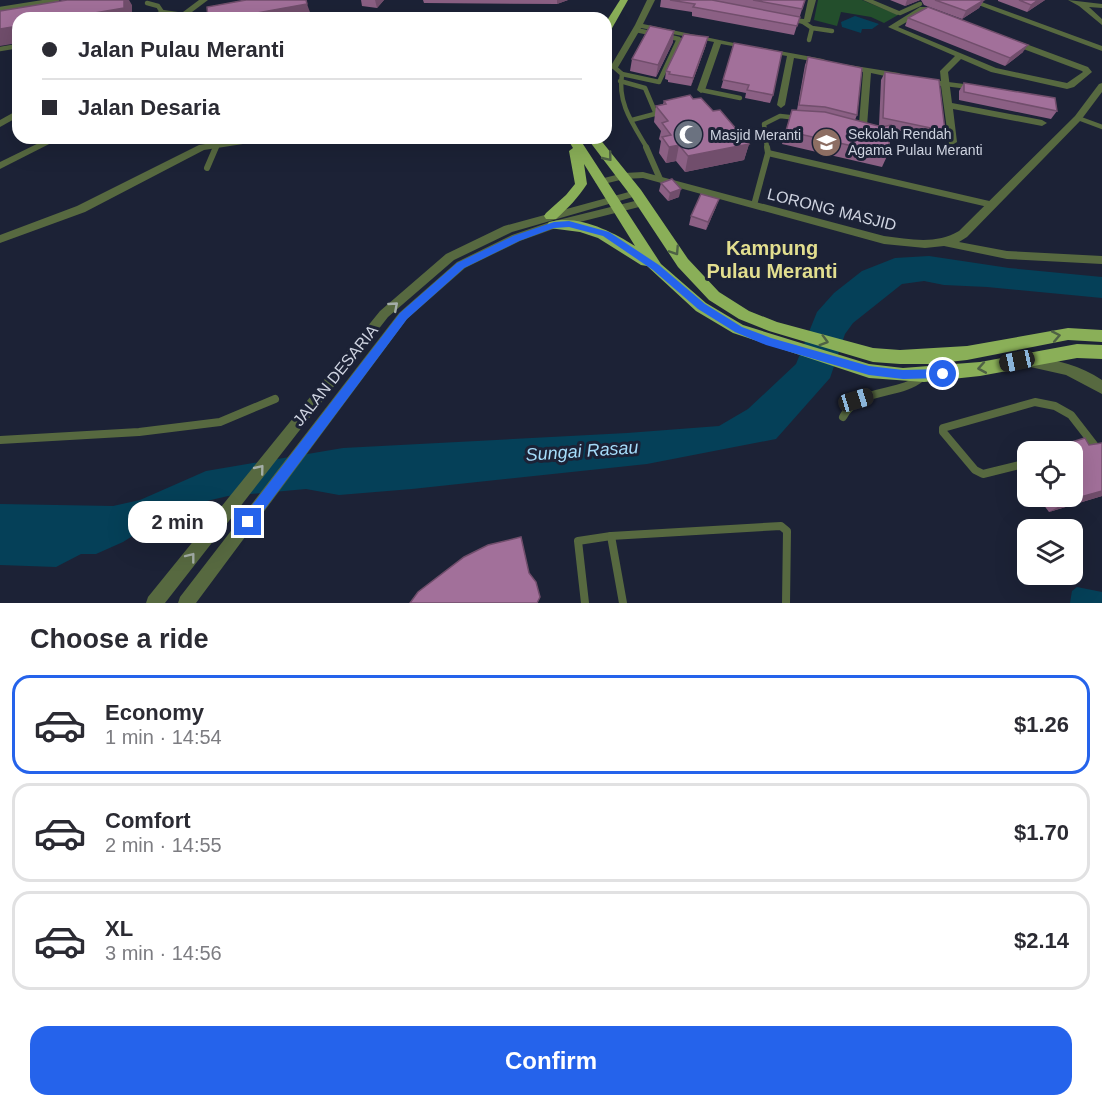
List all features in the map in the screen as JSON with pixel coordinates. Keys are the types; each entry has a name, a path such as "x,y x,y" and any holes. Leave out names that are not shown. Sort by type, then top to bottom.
{"main road":[{"path":"612,20 624,0"},
{"path":"573,144 581,184 552,220 606,234 656,268 701,307 738,329 772,334 871,363 924,375 980,369 1077,351 1102,352"},
{"path":"576,144 656,268"},
{"path":"598,144 624,176 682,264 714,296 772,334"},
{"path":"871,363 930,357 1068,334 1102,336"}],"street":[{"path":"187,12 204,0"},
{"path":"612,63 637,27 651,0"},
{"path":"774,17 803,22 807,20 812,0"},
{"path":"867,0 904,15"},
{"path":"969,0 1102,49"},
{"path":"1072,0 1093,4 1102,23"},
{"path":"923,9 929,10 1088,72 1075,83 1067,86 994,70 892,27 904,15 923,9"},
{"path":"637,27 909,78"},
{"path":"701,90 718,41"},
{"path":"781,105 792,55"},
{"path":"952,142 944,71 960,56"},
{"path":"864,124 867,70"},
{"path":"920,81 946,84"},
{"path":"944,243 956,240 993,205 1078,118 1102,86"},
{"path":"948,105 1042,123"},
{"path":"0,166 44,144"},
{"path":"0,239 81,209 178,157 202,147 223,144"},
{"name":"LORONG MASJID","path":"600,182 633,175 660,179 884,240 922,244 944,243 1007,255 1102,260"},
{"name":"JALAN DESARIA","path":"154,603 384,314 450,257 508,229 639,198"},
{"name":"JALAN DESARIA","path":"186,603 403,316 461,265 552,220"},
{"path":"1017,361 1061,367 1084,376 1102,388"}],"lane":[{"path":"0,9 57,0"},
{"path":"147,3 158,6 162,12"},
{"path":"904,15 920,4"},
{"path":"803,22 812,28 832,31"},
{"path":"612,67 622,74 659,82 679,39 637,27"},
{"path":"808,40 812,28"},
{"path":"622,74 621,100 660,179"},
{"path":"620,81 645,88 656,114"},
{"path":"946,84 978,88"},
{"path":"701,90 740,98"},
{"path":"632,120 666,111"},
{"path":"753,204 768,153 764,124 769,118 803,119"},
{"path":"1078,118 1102,127"},
{"path":"207,168 217,145"},
{"path":"768,153 993,205"},
{"path":"843,417 845,408 856,400 915,383 924,375"},
{"path":"0,440 139,432 220,422 275,399"},
{"path":"1017,466 983,474 975,470 943,432 943,428 1035,402 1055,406 1071,415 1098,446 1084,449"},
{"path":"585,603 578,541 611,536 781,526 787,531 786,603"},
{"path":"611,536 623,603"}],"green space":[{"path":"818,0 862,0 898,15 884,23 871,17 841,12 837,26 814,20"}],"water":[{"path":"855,16 879,24 872,29 862,29 861,33 842,27 841,22"},
{"name":"Sungai Rasau","path":"929,256 1009,268 1102,277 1102,298 944,285 924,281 902,284 853,323 845,334 830,378 776,439 647,464 412,489 339,495 306,489 228,496 177,508 123,542 96,554 81,554 56,567 0,565 0,504 113,506 140,500 206,471 343,448 719,426 748,409 796,364 817,312 834,293 862,271 895,258"},
{"path":"1077,587 1102,592 1102,603 1070,603 1072,591"}],"building":[{"path":"67,0 124,0 124,8 100,12 12,12 12,27 0,29 0,11"},
{"path":"246,0 306,0 307,4 262,12 207,12 207,7"},
{"path":"670,0 712,0 800,17 797,26 693,7 695,4"},
{"path":"753,0 805,0 802,9"},
{"path":"935,0 984,0 966,11"},
{"path":"1019,0 1038,0 1031,5"},
{"path":"928,7 1028,45 1010,58 908,18"},
{"path":"650,26 674,31 658,65 632,59"},
{"path":"684,34 708,37 693,78 669,74 670,72 666,71"},
{"path":"734,43 782,52 773,95 747,90 749,85 723,80"},
{"path":"808,57 862,68 857,115 825,107 799,105"},
{"path":"885,72 939,80 945,131 883,118"},
{"path":"964,83 1055,98 1057,111 964,92"},
{"path":"690,95 693,99 701,98 713,111 720,110 749,144 688,156 679,145 669,147 662,137 671,135 662,123 668,121 656,106 666,104 664,101"},
{"path":"792,110 825,112 882,127 891,125 888,154 786,131"},
{"path":"672,179 681,189 670,193 661,183"},
{"path":"701,194 719,199 708,222 691,216"},
{"path":"1085,438 1089,445 1102,443 1102,491 1083,496 1083,441 1075,441"},
{"path":"521,537 529,573 536,582 540,597 537,603 410,603 418,592 464,557 488,545"}],"place":[{"name":"Masjid Meranti","path":"689,135"},
{"name":"Sekolah Rendah Agama Pulau Meranti","path":"827,142"}],"district":[{"name":"Kampung Pulau Meranti","path":"772,260"}],"route":[{"path":"248,522 403,316 461,265 516,238 554,225 569,224 606,234 656,268 701,307 738,329 770,342 869,371 903,375 943,374"}]}
